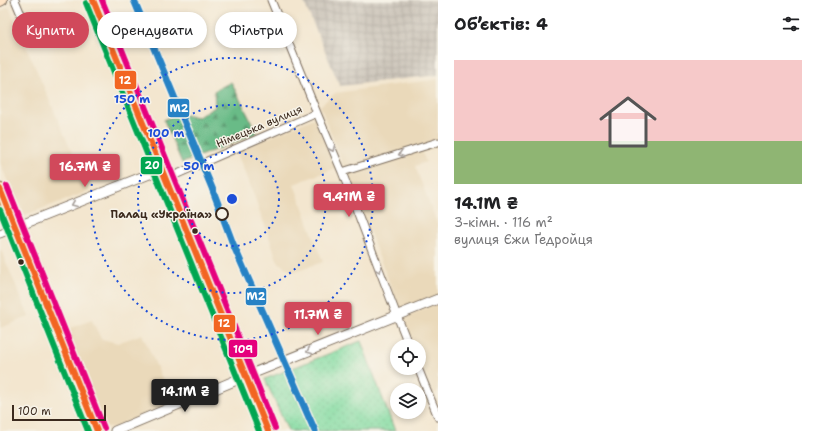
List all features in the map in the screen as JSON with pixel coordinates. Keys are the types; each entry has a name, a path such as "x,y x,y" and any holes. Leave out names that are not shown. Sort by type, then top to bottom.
{"main road":[{"path":"93,0 268,431"},
{"path":"0,189 97,431"}],"street":[{"path":"15,0 20,12"},
{"path":"271,0 342,172 407,339"},
{"name":"Німецька вулиця","path":"0,234 164,174 317,113"},
{"path":"342,172 438,142"},
{"path":"115,431 246,376 438,299"},
{"path":"421,375 438,417"}],"shaded area":[{"path":"303,0 438,0 438,75 340,86"},
{"path":"9,7 12,14 12,48 27,48 89,191 25,215 0,163 0,12"},
{"path":"438,79 438,147 422,152 426,162 415,166 438,226 438,296 400,310 320,106 335,93"},
{"path":"314,118 335,168 294,184 323,262 292,272 278,262 238,156 238,151"},
{"path":"0,250 29,317 0,328"},
{"path":"438,303 438,392 433,394 425,375 426,339 411,339 403,318"},
{"path":"92,320 101,339 118,343 142,334 173,403 114,427 105,426 102,423 65,330"}],"green space":[{"path":"231,82 257,133 182,163 164,120 178,114 198,117 215,107 214,91"},
{"path":"361,341 395,431 288,431 265,379"}],"transit line":[{"name":"12","path":"93,0 268,431"},
{"name":"109","path":"102,0 275,428"},
{"name":"M2","path":"134,0 212,188 233,244 315,431"},
{"name":"20","path":"86,3 259,431"},
{"name":"109","path":"7,186 104,428"},
{"name":"12","path":"0,189 97,431"},
{"name":"20","path":"0,210 88,431"}],"place":[{"name":"Палац «Україна»","path":"222,214"}]}
